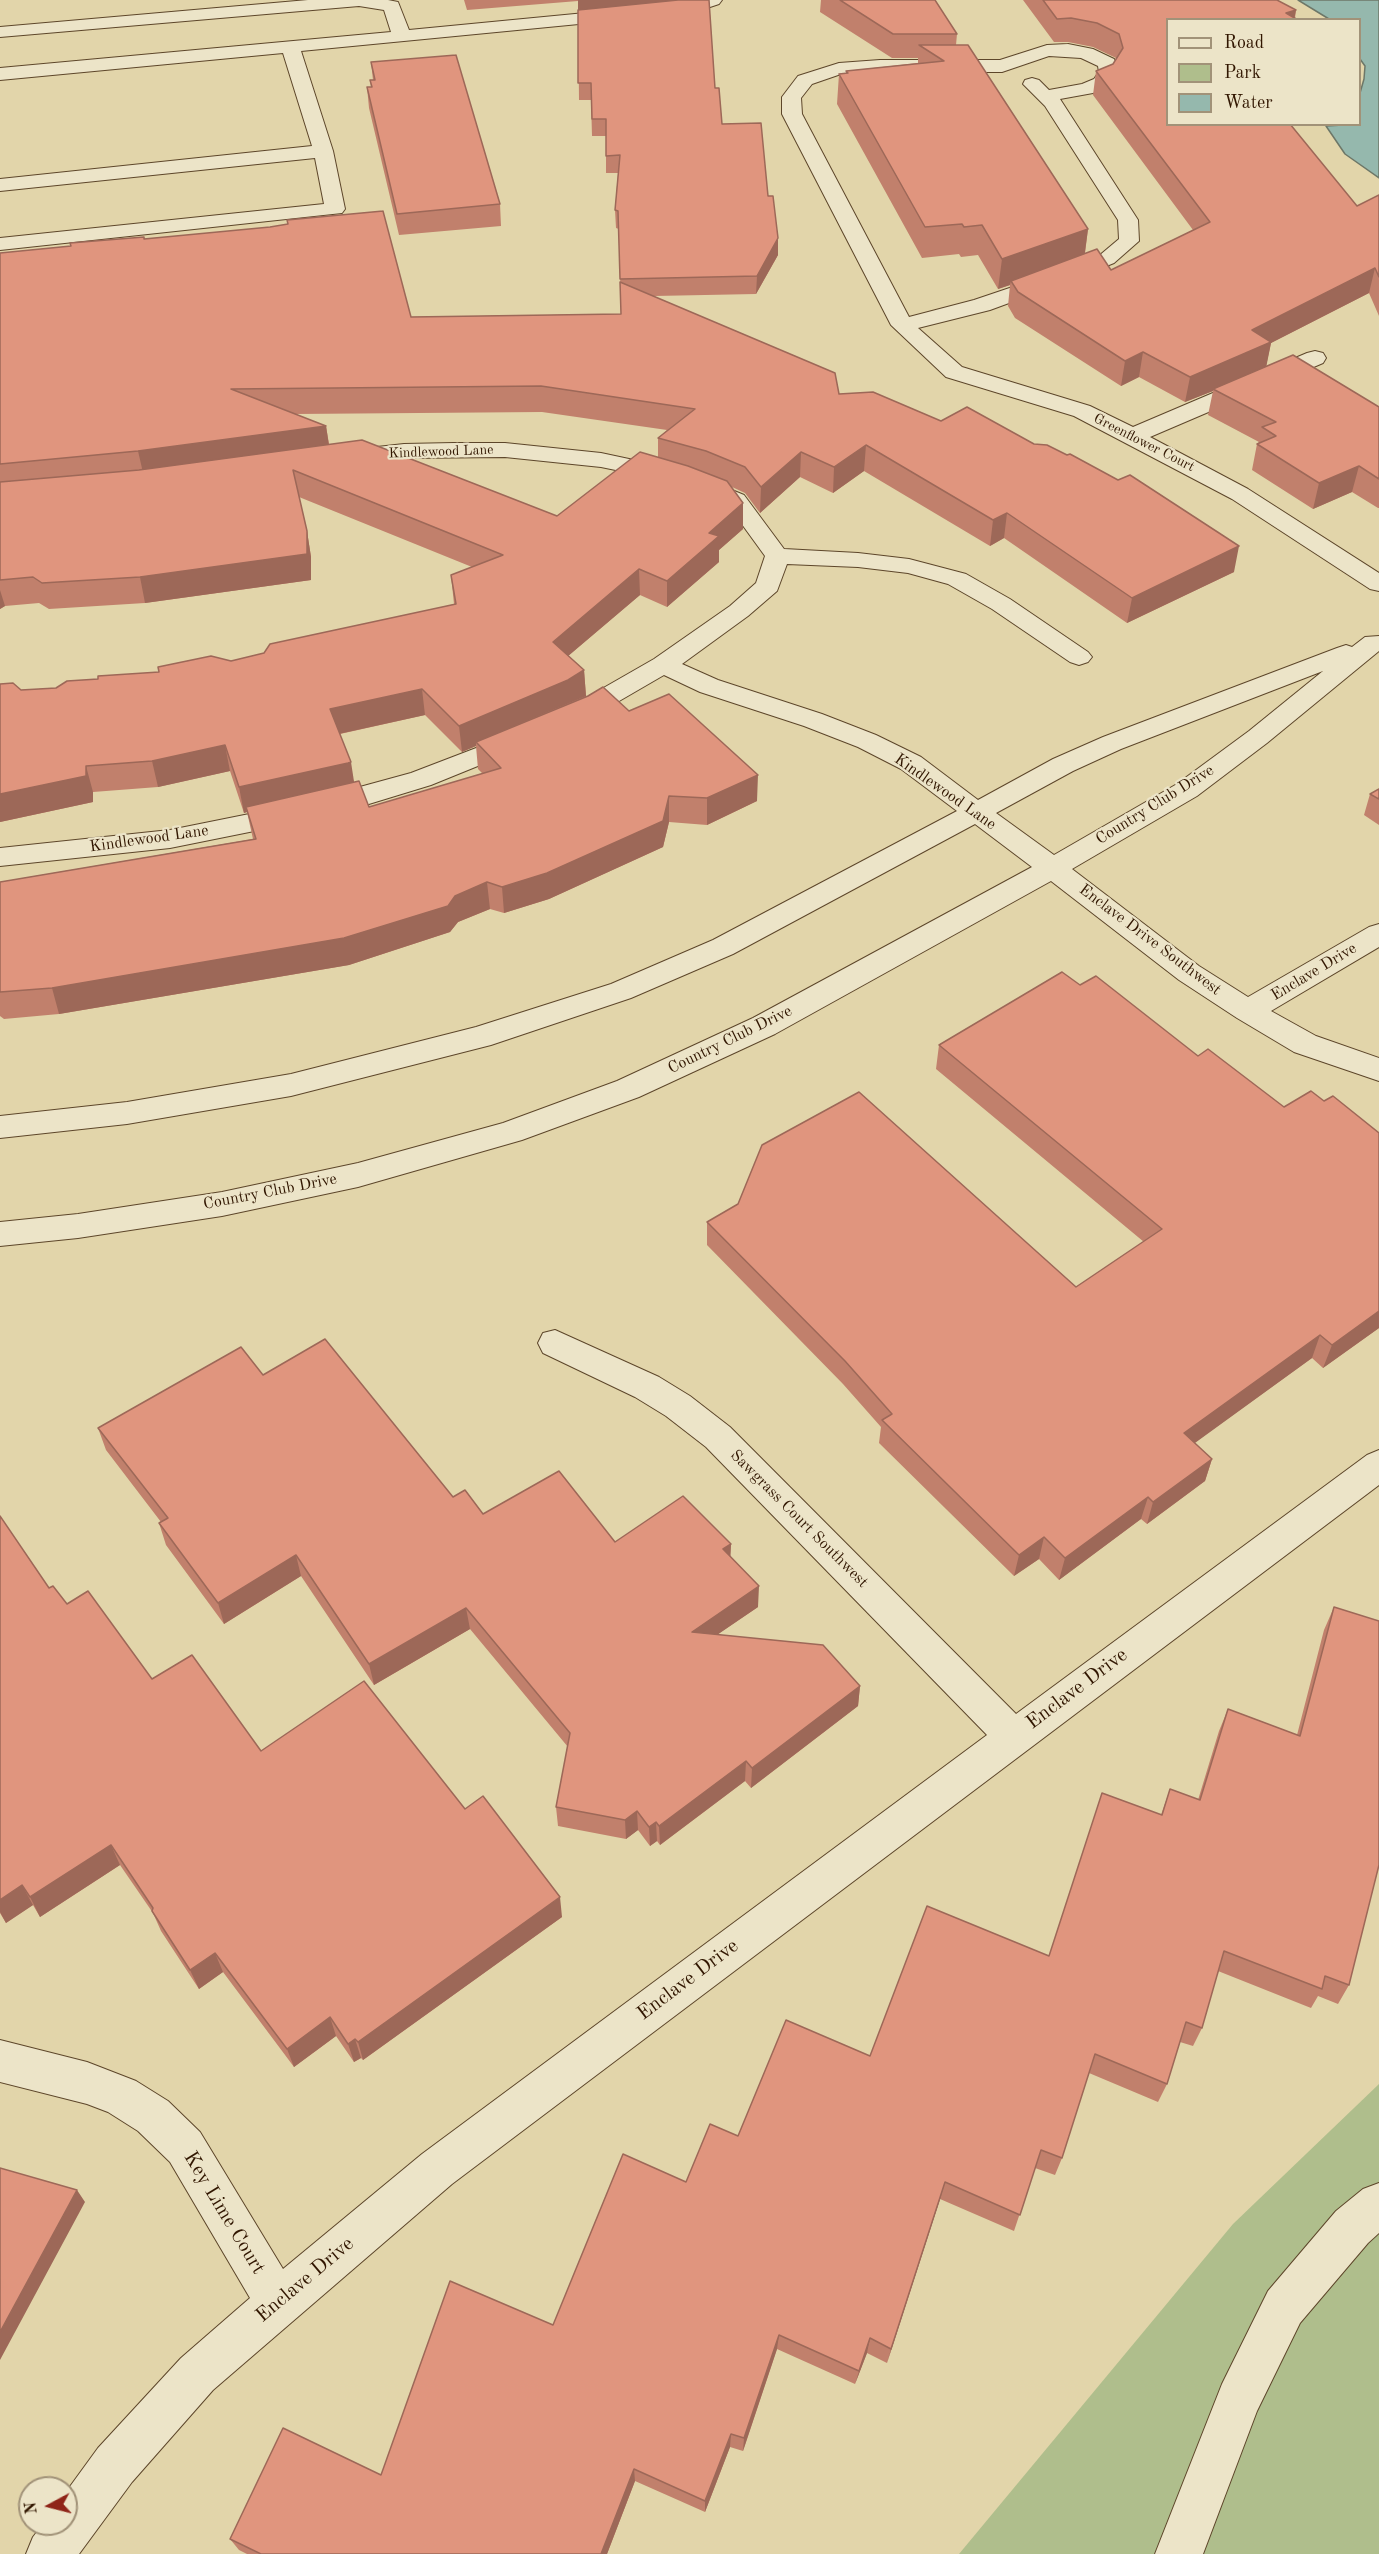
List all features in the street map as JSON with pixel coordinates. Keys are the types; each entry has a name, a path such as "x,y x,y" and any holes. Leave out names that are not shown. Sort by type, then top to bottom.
{"street":[{"path":"0,74 692,8 713,0"},
{"path":"0,32 81,17 292,3 359,1 381,2 392,6 402,36"},
{"path":"0,244 335,209 322,151 290,47"},
{"name":"Greenflower Court","path":"1046,96 1101,83 1108,72 1107,63 1086,53 1068,50 1047,51 1002,66 880,66 839,69 806,80 791,96 792,114 902,325 954,372 1082,411 1240,494 1379,584"},
{"path":"902,325 982,305 1059,278 1107,259 1129,241 1128,220 1046,96 1034,85 1002,66"},
{"path":"0,185 322,151"},
{"path":"1132,436 1316,358"},
{"name":"Kindlewood Lane","path":"0,857 170,839 294,814 359,798 421,779 579,714 663,665 740,611 768,586 777,556 736,500 697,484 649,470 601,460 505,450 404,452 328,460"},
{"path":"777,556 909,566 957,579 1001,604 1079,657"},
{"name":"Country Club Drive","path":"0,1127 127,1113 291,1085 480,1037 621,991 723,947 1064,765 1112,743 1377,641"},
{"name":"Country Club Drive","path":"0,1234 78,1226 222,1203 358,1175 511,1132 628,1089 764,1026 1052,868 1187,790 1258,737 1377,641"},
{"name":"Kindlewood Lane","path":"663,665 709,686 813,720 867,741 911,764 1052,868"},
{"name":"Enclave Drive Southwest","path":"1052,868 1189,973 1248,1011 1305,1044 1379,1070"},
{"name":"Enclave Drive","path":"1248,1011 1379,934"},
{"name":"Sawgrass Court Southwest","path":"555,1343 646,1387 678,1406 718,1437 1013,1736"},
{"name":"Enclave Drive","path":"50,2554 115,2464 197,2374 437,2169 1013,1736 1379,1465"},
{"name":"Key Lime Court","path":"0,2061 87,2083 121,2096 153,2115 185,2147 278,2303"},
{"path":"1179,2554 1238,2400 1284,2307 1352,2227 1379,2205"}],"green space":[{"path":"1379,2084 1379,2554 959,2554 1233,2224"}],"water":[{"path":"1298,0 1379,0 1379,178 1345,154 1326,126 1361,126 1361,90 1365,66 1361,60 1361,18 1327,18"}],"building":[{"path":"678,0 709,0 715,88 719,88 722,124 761,123 768,196 773,196 778,238 757,276 620,279 618,211 615,210 620,155 606,156 606,119 592,119 591,83 578,83 578,10"},
{"path":"840,0 935,0 957,34 893,34"},
{"path":"1043,0 1277,0 1296,10 1286,13 1295,18 1166,18 1166,126 1292,126 1357,206 1379,195 1379,277 1375,268 1252,330 1271,342 1190,377 1143,352 1125,361 1018,292 1011,281 1097,249 1111,270 1210,222 1096,71 1113,64 1123,48 1119,34 1097,23 1071,18 1057,19"},
{"path":"919,45 968,45 1088,229 1002,259 982,225 925,227 839,74 848,73 846,71 944,61"},
{"path":"456,55 500,204 397,214 367,87 372,87 370,80 375,80 371,62"},
{"path":"383,211 411,317 621,314 620,282 835,373 839,394 873,392 941,421 967,407 1034,444 1047,445 1067,455 1070,454 1118,480 1130,475 1239,546 1132,598 1007,513 993,520 866,445 834,467 801,452 761,487 745,467 706,451 658,438 695,409 541,386 231,389 326,426 138,451 0,464 0,253 71,246 70,243 144,237 144,239 270,227 288,224 287,220"},
{"path":"1293,355 1379,407 1379,479 1359,466 1319,483 1257,444 1276,436 1262,427 1276,422 1213,389"},
{"path":"362,440 557,516 640,452 688,466 727,481 743,503 709,533 719,536 667,581 639,569 553,642 584,670 568,680 459,726 422,689 330,709 351,762 348,763 239,787 225,745 152,761 86,766 86,776 0,794 0,684 13,683 21,690 56,688 67,681 98,679 98,676 159,672 158,667 211,656 231,661 264,653 270,644 456,604 451,575 503,555 293,470 307,531 307,554 140,577 42,583 33,577 0,580 0,482 139,470"},
{"path":"603,687 629,711 669,694 758,775 707,798 669,796 663,821 547,873 502,887 487,882 455,896 448,906 344,938 52,988 0,992 0,882 256,839 246,807 359,781 369,807 501,768 476,742 588,696"},
{"path":"1379,789 1379,799 1370,794"},
{"path":"1062,972 1080,985 1096,976 1198,1056 1208,1049 1284,1107 1311,1091 1324,1101 1333,1096 1379,1133 1379,1311 1332,1345 1320,1335 1184,1433 1212,1459 1153,1502 1148,1497 1065,1558 1044,1537 1019,1555 882,1420 892,1414 845,1361 707,1222 738,1204 762,1145 859,1092 1076,1287 1162,1229 939,1045"},
{"path":"325,1339 453,1497 465,1490 483,1514 559,1471 615,1542 683,1496 731,1544 723,1549 759,1586 692,1632 823,1645 860,1686 752,1768 746,1761 659,1826 656,1822 649,1827 637,1811 625,1820 556,1807 570,1733 466,1608 369,1664 296,1555 218,1603 159,1523 168,1518 98,1428 241,1347 263,1375"},
{"path":"0,1516 49,1588 53,1586 67,1604 88,1591 152,1679 192,1655 261,1751 364,1681 465,1809 483,1796 560,1897 358,2042 355,2039 348,2044 330,2017 287,2049 215,1953 190,1970 152,1911 153,1908 111,1845 30,1897 22,1885 0,1900"},
{"path":"1334,1607 1379,1621 1379,1865 1349,1985 1325,1976 1322,1989 1224,1951 1202,2028 1186,2022 1167,2084 1095,2054 1062,2158 1041,2150 1020,2215 945,2182 891,2349 870,2338 859,2371 779,2335 744,2438 731,2434 705,2501 634,2469 601,2554 261,2554 230,2539 283,2428 381,2475 450,2281 553,2325 623,2154 686,2182 710,2124 738,2136 786,2020 870,2056 927,1906 1049,1956 1102,1793 1162,1815 1170,1789 1200,1800 1228,1709 1300,1736"},
{"path":"0,2168 77,2190 0,2332"}]}
